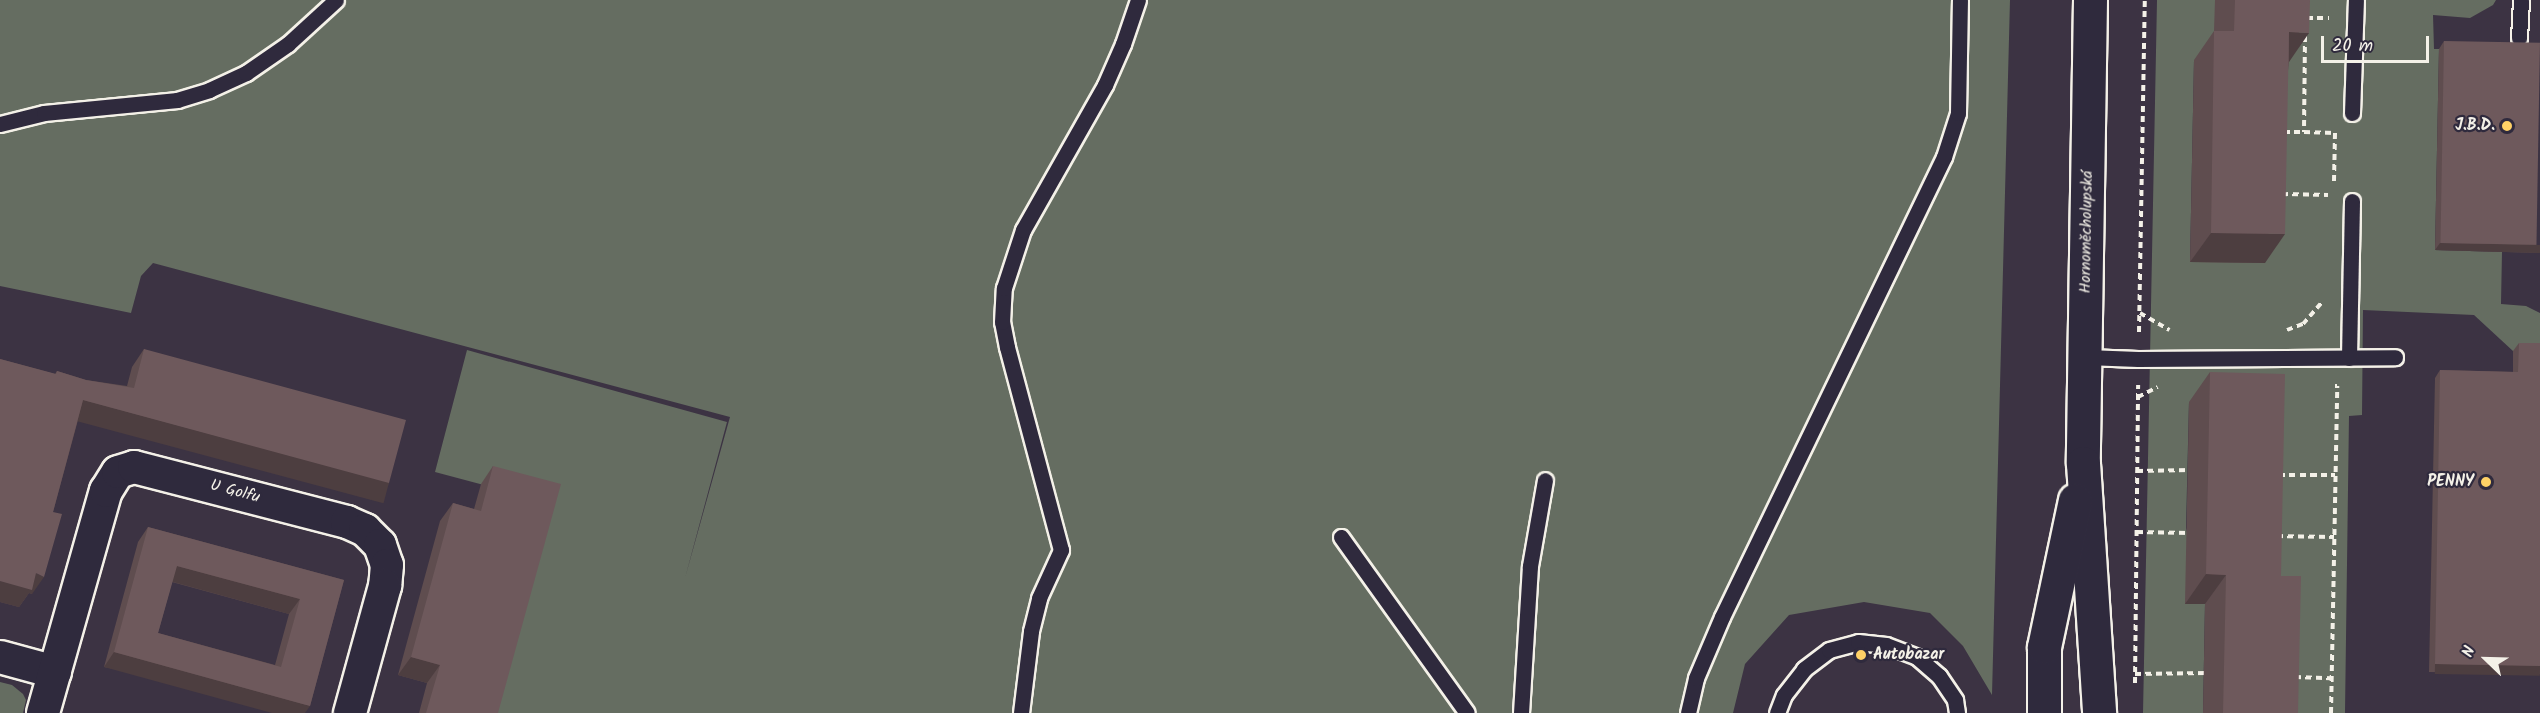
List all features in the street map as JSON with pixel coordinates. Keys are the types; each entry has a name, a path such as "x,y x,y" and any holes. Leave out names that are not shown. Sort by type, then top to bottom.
{"street":[{"name":"Hornoměcholupská","path":"2090,0 2083,463 2099,713"},
{"name":"Hornoměcholupská","path":"2044,713 2044,647 2083,463"},
{"name":"U Golfu","path":"43,713 106,491 118,472 134,467 347,522 365,530 380,545 387,564 385,586 350,713"},
{"path":"0,657 55,672"}],"lane":[{"path":"0,124 44,113 177,100 209,90 246,73 280,50 336,0"},
{"path":"1021,713 1031,631 1039,598 1061,550 1006,347 1002,322 1004,288 1023,230 1105,85 1124,44 1138,0"},
{"path":"1688,713 1696,678 1722,617 1944,157 1958,113 1960,0"},
{"path":"2352,114 2356,0"},
{"path":"2519,38 2521,0"},
{"path":"2349,358 2352,201"},
{"path":"2086,357 2395,357"},
{"path":"1521,713 1530,566 1545,480"},
{"path":"1341,537 1467,713"},
{"path":"1778,713 1784,695 1804,669 1829,650 1858,642 1886,645 1917,657 1939,676 1955,700 1957,713"}],"path":[{"path":"2304,132 2305,18 2335,18"},
{"path":"2276,132 2335,133 2333,185"},
{"path":"2277,194 2333,195"},
{"path":"2280,333 2303,324 2320,307 2323,299"},
{"path":"2139,313 2165,330 2177,330"},
{"path":"2138,398 2164,383"},
{"path":"2326,386 2337,386 2331,713"},
{"path":"2137,471 2192,470"},
{"path":"2273,474 2336,475"},
{"path":"2137,532 2191,533"},
{"path":"2272,536 2334,537"},
{"path":"2135,674 2208,673"},
{"path":"2289,676 2331,678"}],"shaded area":[{"path":"0,0 2010,0 1992,695 1963,646 1930,613 1864,602 1789,615 1745,664 1733,713 491,713 548,502 435,472 467,350 727,422 685,578 730,417 153,263 141,276 131,313 0,286"},
{"path":"2157,0 2219,0 2214,61 2194,61 2190,262 2290,0 2496,0 2493,5 2470,18 2433,15 2434,49 2439,49 2435,250 2502,252 2501,304 2526,306 2540,313 2540,351 2513,351 2474,315 2363,310 2362,415 2349,416 2345,713 2278,713 2189,402 2186,528 2205,604 2203,713 2143,713"},
{"path":"0,682 12,685 23,694 26,700 23,713 0,713"}],"building":[{"path":"2235,0 2310,0 2309,33 2289,32 2285,234 2211,233 2214,31 2234,31"},
{"path":"2444,41 2540,43 2536,245 2440,243"},
{"name":"PENNY","path":"2519,343 2540,343 2540,666 2435,664 2440,370 2518,372"},
{"path":"144,349 406,420 389,483 83,400 53,512 62,514 44,577 36,573 32,590 0,581 0,359 56,374 57,371 86,380 134,388"},
{"path":"2210,372 2285,374 2281,576 2301,576 2298,713 2223,713 2226,575 2206,574"},
{"path":"493,466 561,484 498,713 426,713 440,665 411,657 453,503 481,511"},
{"path":"148,527 344,580 310,706 114,652","holes":["177,566 300,599 281,667 158,633"]}],"place":[{"name":"J.B.D.","path":"2507,126"},
{"name":"PENNY","path":"2486,482"},
{"name":"Autobazar","path":"1861,655"}]}
